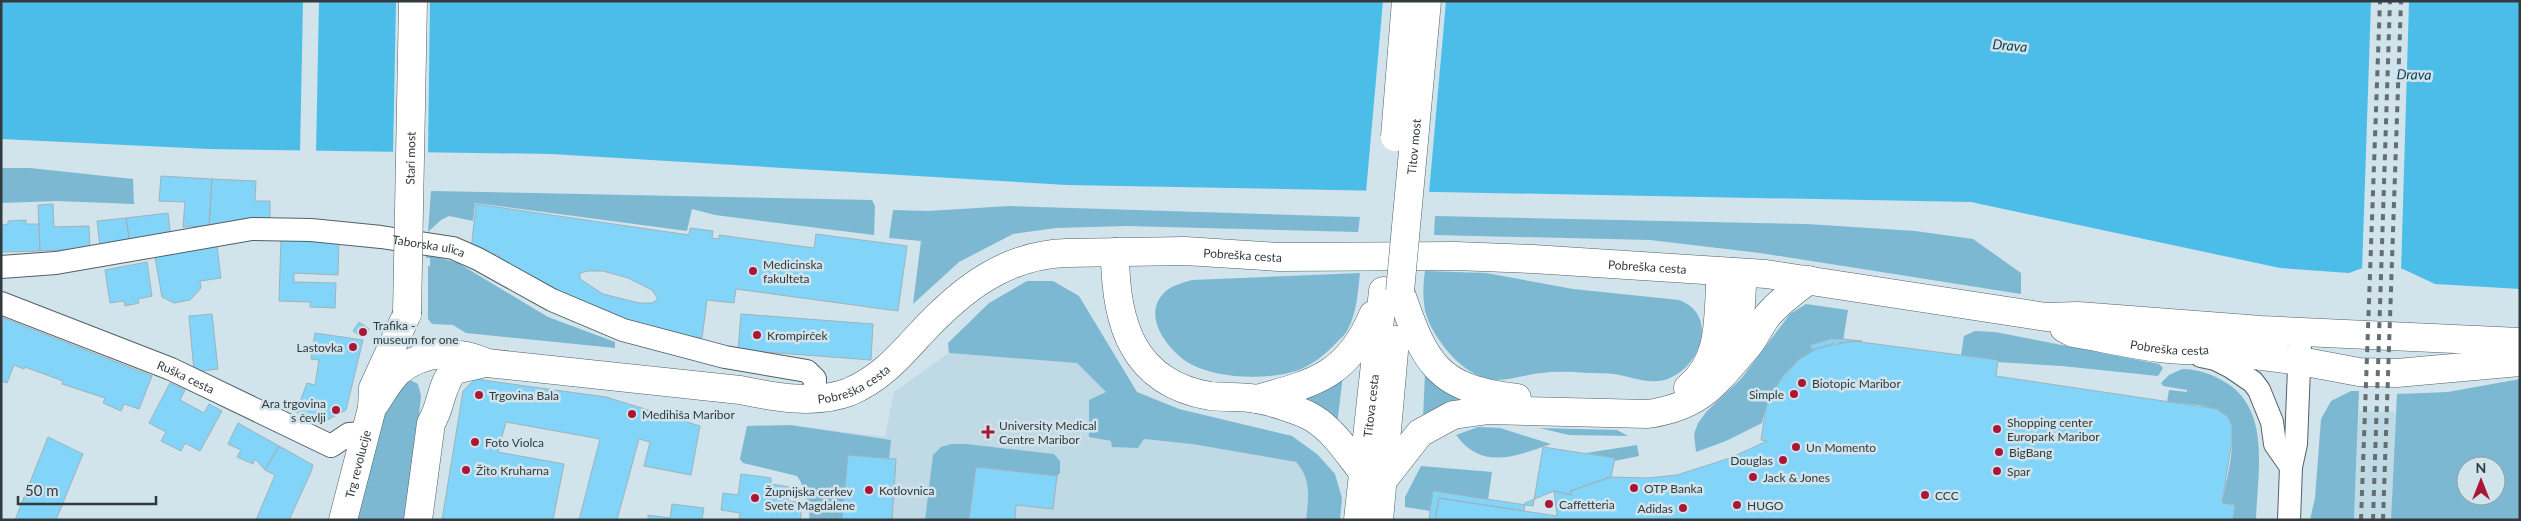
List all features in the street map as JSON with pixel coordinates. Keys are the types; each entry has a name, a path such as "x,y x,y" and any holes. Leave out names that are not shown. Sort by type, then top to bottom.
{"street":[{"name":"Stari most","path":"407,314 413,1"},
{"name":"Titov most","path":"1391,291 1406,1"},
{"name":"Titov most","path":"1391,291 1427,1"},
{"name":"Taborska ulica","path":"1,267 56,263 252,229 311,230 440,245 478,259 552,300 623,330 725,357 807,371 815,379 815,398"},
{"name":"Pobreška cesta","path":"487,363 740,390 774,397 815,398 847,392 884,372 959,296 976,282 1012,263 1049,253 1185,251 1278,257 1456,256 1533,259 1726,272 1809,280 2046,317 2078,316 2301,332 2520,342"},
{"path":"1114,252 1114,277 1121,316 1131,345 1148,368 1177,386 1210,396 1257,399 1312,418 1335,436 1372,475 1420,433 1453,415 1489,410 1648,414 1669,411 1688,404 1716,385 1734,359 1747,347 1766,317 1782,300 1809,280"},
{"path":"1257,399 1305,385 1322,377 1342,363 1356,349 1391,291 1411,323 1428,357 1453,382 1486,395 1526,399 1629,400 1662,398 1689,387 1708,367 1716,342 1726,272"},
{"path":"1726,272 1742,286 1740,320 1734,348 1734,359"},
{"name":"Titova cesta","path":"1358,520 1372,475 1391,291"},
{"name":"Ruška cesta","path":"1,303 171,368 331,446 369,420"},
{"path":"407,314 423,358 426,377 427,412 431,423"},
{"name":"Trg revolucije","path":"343,520 369,420 373,388 407,314"},
{"name":"Pobreška cesta","path":"2046,317 2073,333 2192,351 2203,358 2215,359 2231,367 2253,382 2267,405 2275,444 2291,467"},
{"path":"2289,520 2291,467 2296,444 2301,332"},
{"path":"2192,351 2207,349 2300,361 2359,372 2397,373 2520,362"},
{"path":"369,420 400,371 423,358 433,354 461,354 472,356 487,363"},
{"path":"418,520 431,423 438,413 443,386 454,370 487,363"},
{"name":"Titova cesta","path":"1372,475 1379,520"}],"shaded area":[{"path":"1,168 30,168 133,179 134,204 57,201 1,203"},
{"path":"431,191 872,200 875,206 874,235 715,215 692,209 687,231 475,203 473,221 449,216 441,220 428,232"},
{"path":"1009,206 1360,217 1358,232 1126,226 1056,228 1013,234 959,262 913,304 921,241 889,238 893,210 928,211"},
{"path":"1435,216 1807,224 1915,231 1973,239 2021,273 2021,294 1760,253 1650,240 1434,235"},
{"path":"426,254 458,263 548,317 615,342 615,348 466,333 453,325 432,324 428,319 428,266 430,266 430,258 426,258"},
{"path":"1425,271 1486,273 1573,289 1679,300 1691,307 1699,316 1702,327 1701,339 1697,351 1690,362 1681,371 1663,380 1649,381 1621,375 1565,372 1536,374 1503,380 1486,378 1474,374 1464,367 1445,349 1438,338 1427,317 1424,306 1423,288"},
{"path":"1360,273 1355,309 1346,333 1314,362 1287,374 1257,377 1226,375 1198,368 1187,362 1172,349 1160,332 1157,323 1155,313 1162,295 1172,287 1192,280"},
{"path":"1027,281 1053,281 1079,296 1137,392 1179,409 1292,436 1317,454 1335,474 1342,498 1340,520 1306,520 1307,482 1305,475 1296,462 1192,444 1144,439 1138,448 1112,447 1111,441 1089,437 1089,400 1106,392 1077,363 949,353 948,343 989,303"},
{"path":"1806,304 1848,310 1843,341 1813,351 1790,369 1772,394 1762,423 1726,441 1696,452 1694,434 1698,423 1707,411 1741,379 1790,314"},
{"path":"1975,331 1995,332 2159,364 2163,368 2158,376 2062,366 1997,362 1997,360 1961,355 1964,336"},
{"name":"University Medical Centre Maribor","path":"949,353 1077,363 1106,392 1100,439 1138,448 1143,439 1192,444 1296,462 1304,470 1308,483 1306,520 809,520 809,506 805,500 801,481 797,476 743,463 740,459 747,426 790,425 885,437 894,392"},
{"path":"2182,369 2204,372 2225,382 2240,394 2250,409 2256,426 2258,444 2259,464 2256,520 2233,520 2235,505 2222,503 2232,451 2230,425 2225,416 2217,410 2205,406 2167,402 2169,390 2187,392 2187,390 2163,386 2161,383 2169,375"},
{"path":"1425,372 1464,397 1464,403 1423,418"},
{"path":"1343,375 1337,425 1298,397"},
{"path":"408,379 418,384 421,396 408,520 355,520 383,410"},
{"path":"2520,379 2520,520 2391,520 2397,394 2448,392"},
{"path":"2351,391 2359,391 2354,520 2310,520 2315,498 2321,419 2331,401"},
{"path":"2359,411 2396,412 2391,520 2354,520"},
{"path":"790,425 891,440 889,459 848,456 842,520 809,520 810,516 806,497 797,476 743,463 740,459 747,426"},
{"path":"1478,427 1500,428 1551,444 1512,456 1488,457 1466,446 1456,435"},
{"path":"1539,428 1617,430 1628,436 1569,435"},
{"path":"951,444 1054,454 1060,461 1060,473 1057,476 976,467 969,520 925,520 933,455 941,447"},
{"path":"1637,445 1639,456 1614,461 1614,458 1586,453"},
{"path":"1421,466 1492,472 1488,500 1433,491 1430,511 1405,507 1405,497"}],"water":[{"name":"Drava","path":"1,1 2520,1 2520,289 2435,284 2403,269 2368,266 2349,273 2280,268 1971,202 1067,185 551,154 209,149 1,139"}],"pier":[{"path":"303,1 319,1 316,153 300,153"},
{"path":"396,1 430,1 428,155 393,154"},
{"path":"1383,1 1446,1 1429,193 1366,192"},
{"path":"2371,1 2409,1 2401,272 2368,269 2362,271"}],"building":[{"path":"161,176 212,179 209,226 183,227 185,202 159,201"},
{"path":"212,179 256,181 255,201 270,201 270,217 209,226"},
{"path":"53,204 54,227 89,226 90,249 40,251 38,205"},
{"name":"Medicinska fakulteta","path":"476,204 689,235 690,228 713,231 712,238 719,239 719,235 814,248 816,234 907,246 898,311 736,289 734,303 707,300 702,338 676,334 603,314 499,260 499,255 471,251","holes":["603,271 628,278 652,290 658,299 652,303 639,303 603,294 580,279 580,273"]},
{"path":"168,213 171,239 130,244 126,218"},
{"path":"126,218 130,244 100,247 97,221"},
{"path":"26,220 26,224 39,224 40,251 1,252 1,225 8,224 8,221"},
{"path":"281,237 339,238 338,275 294,273 294,282 336,283 335,308 310,307 310,302 279,301"},
{"path":"217,246 221,278 200,281 201,288 190,300 174,303 162,297 155,257"},
{"path":"147,262 152,296 138,299 139,303 125,306 124,301 110,303 105,270"},
{"path":"212,314 218,369 194,372 189,316"},
{"path":"741,314 873,324 871,360 738,350"},
{"path":"1,317 152,376 139,409 124,404 121,411 103,403 105,398 62,384 63,381 25,367 24,369 14,365 7,383 1,381"},
{"path":"359,322 369,329 363,338 353,331"},
{"path":"315,333 363,340 346,410 322,423 296,412 307,383 315,385 319,360 311,359"},
{"path":"1830,339 1862,341 1835,343 1812,350 1810,345"},
{"name":"Shopping center Europark Maribor","path":"1853,341 1998,360 1996,376 2217,409 2228,417 2232,426 2232,440 2222,503 2235,505 2233,520 1435,520 1439,498 1524,511 1525,503 1554,491 1572,495 1570,491 1611,477 1647,478 1677,475 1730,458 1767,441 1761,440 1766,407 1774,389 1798,360 1818,348"},
{"path":"475,379 606,397 700,426 691,475 644,466 650,442 639,439 617,520 579,520 600,439 506,422 498,452 564,464 553,520 442,520 463,391"},
{"path":"170,383 185,390 180,400 204,413 209,404 222,411 200,451 185,443 181,451 161,441 166,432 149,423"},
{"path":"238,423 279,446 265,470 255,459 253,464 237,457 241,450 228,444"},
{"path":"48,437 83,454 56,520 15,520"},
{"path":"279,446 313,465 311,472 289,520 256,520 275,475 265,470"},
{"path":"1543,447 1615,458 1611,477 1570,491 1572,495 1554,491 1557,516 1439,498 1435,520 1429,520 1433,491 1533,506"},
{"name":"Kotlovnica","path":"848,455 896,459 892,520 842,520"},
{"path":"976,467 1057,476 1053,509 1016,505 1015,520 969,520"},
{"name":"Župnijska cerkev Svete Magdalene","path":"741,474 771,478 771,484 789,487 788,501 797,502 801,508 801,518 798,520 745,520 739,519 740,513 721,510 723,493 738,495"},
{"path":"672,504 704,508 702,520 648,520 648,515 670,518"}],"railway":[{"path":"2361,520 2380,1"},
{"path":"2373,520 2390,1"},
{"path":"2383,520 2401,1"}],"place":[{"name":"Medicinska fakulteta","path":"753,271"},
{"name":"Trafika - museum for one","path":"363,332"},
{"name":"Krompirček","path":"757,335"},
{"name":"Lastovka","path":"353,347"},
{"name":"Biotopic Maribor","path":"1802,383"},
{"name":"Simple","path":"1794,394"},
{"name":"Trgovina Bala","path":"479,395"},
{"name":"Ara trgovina s čevlji","path":"336,410"},
{"name":"Medihiša Maribor","path":"632,414"},
{"name":"Shopping center Europark Maribor","path":"1997,429"},
{"name":"University Medical Centre Maribor","path":"988,432"},
{"name":"Foto Violca","path":"475,442"},
{"name":"Un Momento","path":"1796,447"},
{"name":"BigBang","path":"1999,452"},
{"name":"Douglas","path":"1783,460"},
{"name":"Žito Kruharna","path":"466,470"},
{"name":"Spar","path":"1997,471"},
{"name":"Jack & Jones","path":"1753,477"},
{"name":"OTP Banka","path":"1634,488"},
{"name":"Kotlovnica","path":"869,490"},
{"name":"CCC","path":"1925,495"},
{"name":"Župnijska cerkev Svete Magdalene","path":"755,498"},
{"name":"Caffetteria","path":"1549,504"},
{"name":"HUGO","path":"1737,505"},
{"name":"Adidas","path":"1683,508"}]}
